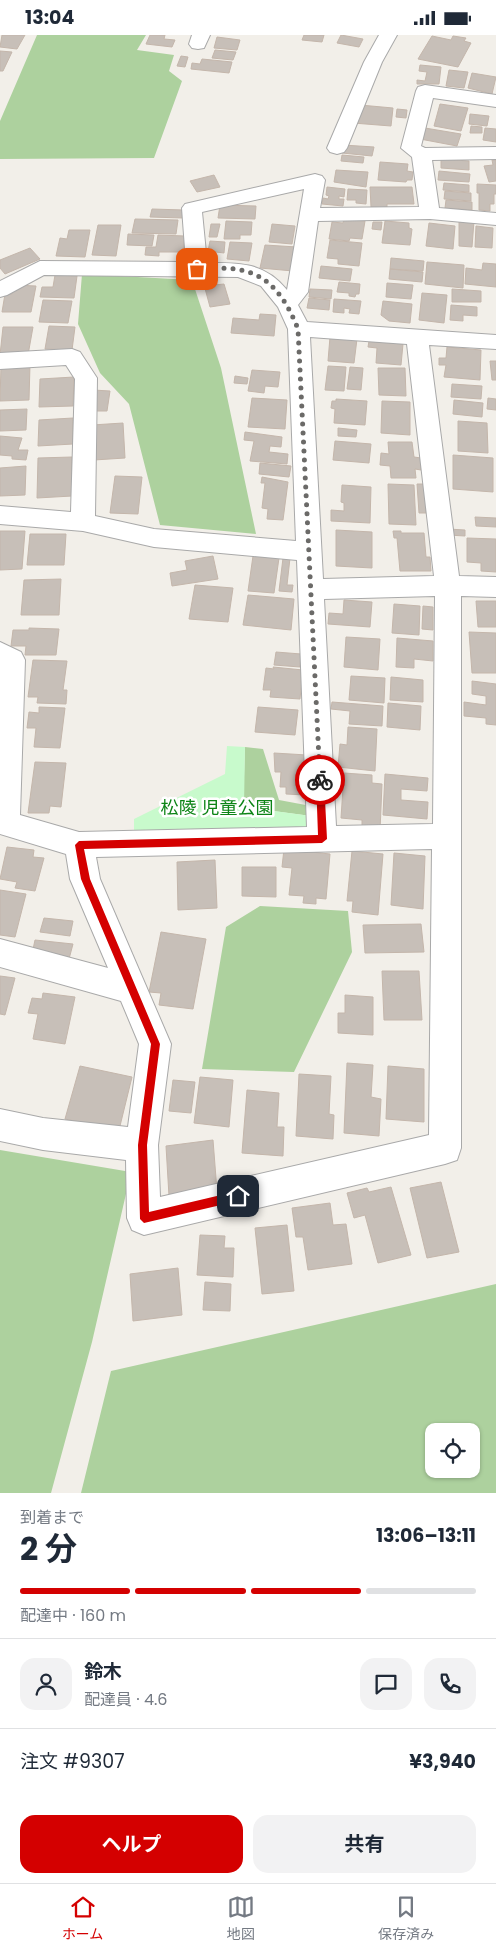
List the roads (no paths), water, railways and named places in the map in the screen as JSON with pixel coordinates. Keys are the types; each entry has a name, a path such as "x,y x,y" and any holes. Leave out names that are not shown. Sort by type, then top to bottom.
{"street":[{"path":"337,147 383,36"},
{"path":"496,101 424,91 411,148 421,153 496,153"},
{"path":"421,153 430,213"},
{"path":"197,269 192,208 315,181 297,292 287,304"},
{"path":"309,215 430,213 496,219"},
{"path":"0,290 40,268 241,270 268,281 287,304 298,329 312,589 322,839"},
{"path":"298,329 486,341 496,322"},
{"path":"79,845 85,879 155,1044 142,1145 144,1219 445,1148 448,586 417,336"},
{"path":"0,361 72,357 86,378 83,522"},
{"path":"0,515 83,522 154,538 310,552"},
{"path":"312,589 448,586 496,587"},
{"path":"0,653 12,660 3,823 79,845 447,836"},
{"path":"0,953 131,989"},
{"path":"0,1125 43,1134 142,1145"}],"park label":[{"name":"松陵 児童公園","path":"217,808"}]}
